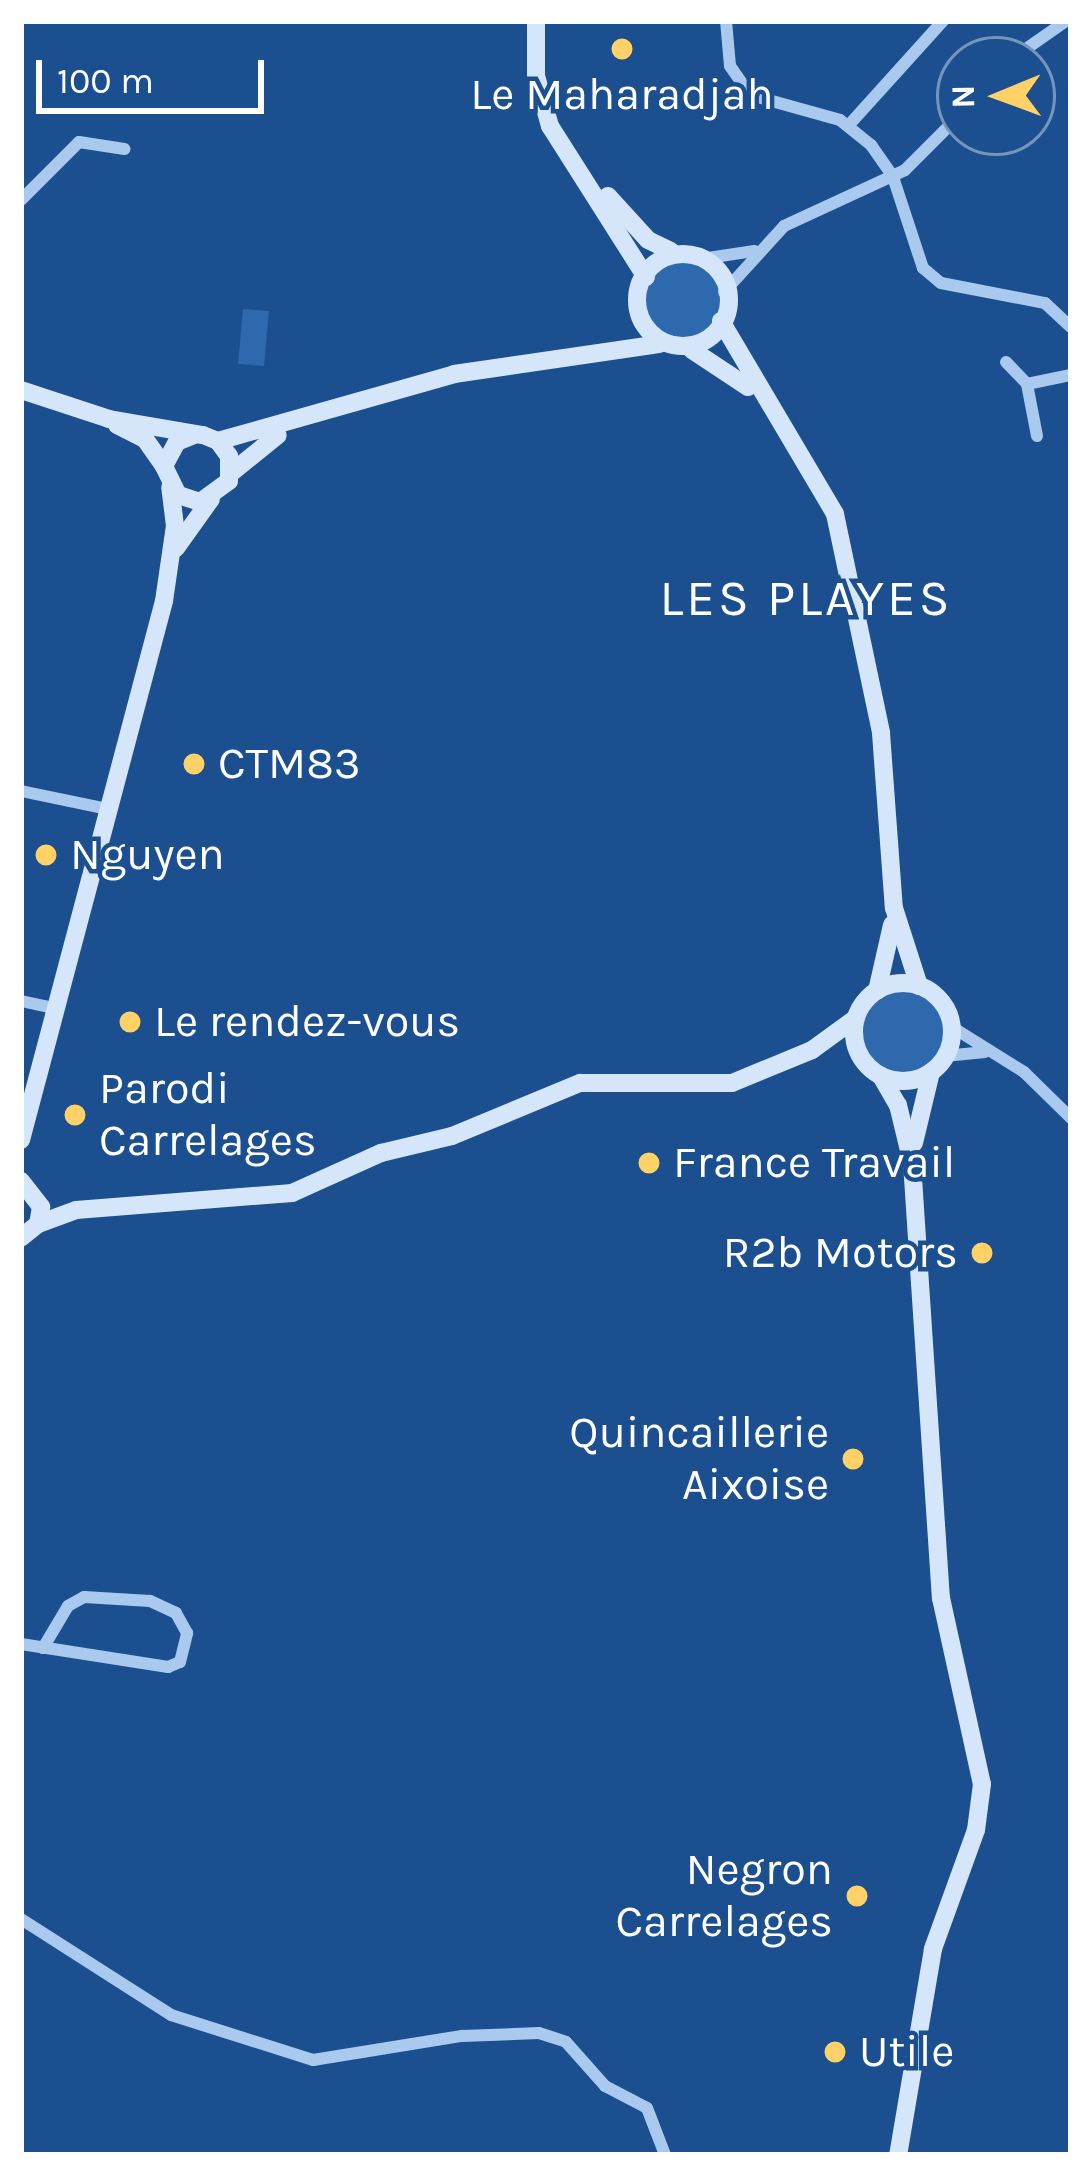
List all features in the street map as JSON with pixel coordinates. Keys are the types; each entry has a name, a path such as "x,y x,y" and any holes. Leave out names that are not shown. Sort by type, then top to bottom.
{"main road":[{"path":"536,21 536,76 550,126 646,277 644,314 659,344"},
{"path":"547,21 548,79 571,146 640,232 671,251 708,258 724,292 721,321 763,399 816,473 847,559 881,733 894,908 919,986 940,1001 952,1027 945,1056 931,1072 912,1163"},
{"path":"646,277 671,251"},
{"path":"612,348 644,314"},
{"path":"692,350 721,321"},
{"path":"21,390 109,418 218,441 291,426 454,374 659,344 692,350 763,399"},
{"path":"21,1140 174,552 164,466 145,439 109,418"},
{"path":"174,552 231,473 291,426"},
{"path":"164,466 177,442 194,435"},
{"path":"218,441 231,473"},
{"path":"170,487 188,500 211,499"},
{"path":"21,1238 38,1224 76,1210 292,1193 393,1148 452,1136 552,1089 732,1083 812,1050 856,1018 877,991 894,908"},
{"path":"877,991 919,986"},
{"path":"856,1018 859,1054"},
{"path":"812,1050 859,1054 881,1076 898,1105 912,1163 939,1583 982,1784 976,1830 933,1949 898,2155"},
{"path":"881,1076 901,1081 931,1072"},
{"path":"22,1178 39,1199 76,1210"},
{"path":"38,1224 39,1199"}],"street":[{"path":"726,21 730,66 750,95 848,125 893,177 923,268 941,283 1045,303 1071,327"},
{"path":"848,125 943,21"},
{"path":"724,292 761,248 810,210 893,177 936,137"},
{"path":"21,200 79,142 124,149"},
{"path":"708,258 761,248"},
{"path":"1006,362 1027,384 1036,436"},
{"path":"1027,384 1071,375"},
{"path":"21,790 107,809"},
{"path":"21,1001 54,1008"},
{"path":"952,1027 1024,1072 1071,1118"},
{"path":"945,1056 990,1053"},
{"path":"21,1644 43,1648 168,1667 180,1662 187,1633 164,1606 111,1596 76,1600 52,1625 43,1648"},
{"path":"21,1919 171,2015 313,2060 462,2036 539,2033 566,2042 605,2086 646,2108 664,2155"}],"shaded area":[{"path":"683,254 715,268 729,300 715,332 683,346 651,332 637,300 651,268"},
{"path":"243,309 269,311 264,366 238,364"},
{"path":"903,983 922,987 937,998 948,1013 952,1032 948,1051 937,1066 922,1077 903,1081 884,1077 869,1066 858,1051 854,1032 858,1013 869,998 884,987"}],"place":[{"name":"Le Maharadjah","path":"622,49"},
{"name":"CTM83","path":"194,764"},
{"name":"Nguyen","path":"46,855"},
{"name":"Le rendez-vous","path":"130,1022"},
{"name":"Parodi Carrelages","path":"75,1115"},
{"name":"France Travail","path":"649,1163"},
{"name":"R2b Motors","path":"982,1253"},
{"name":"Quincaillerie Aixoise","path":"853,1459"},
{"name":"Negron Carrelages","path":"857,1896"},
{"name":"Utile","path":"835,2052"}],"district":[{"name":"LES PLAYES","path":"806,598"}]}
